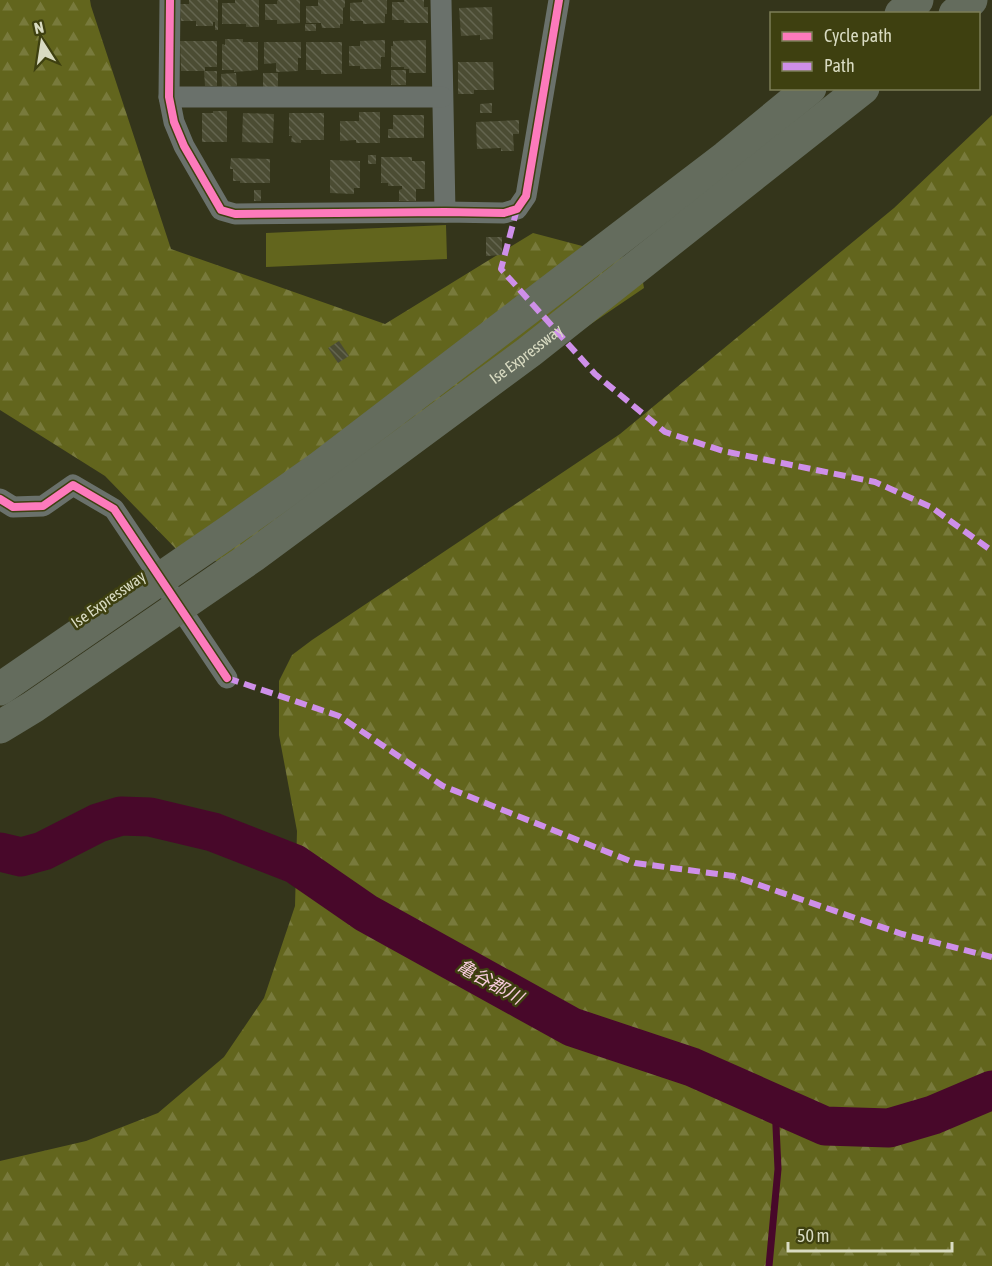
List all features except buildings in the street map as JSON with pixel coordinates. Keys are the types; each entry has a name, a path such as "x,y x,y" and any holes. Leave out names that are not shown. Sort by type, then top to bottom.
{"highway":[{"path":"903,12 917,0"},
{"path":"958,12 971,0"},
{"name":"Ise Expressway","path":"0,689 225,535 328,481 529,352 736,169 808,90"},
{"name":"Ise Expressway","path":"736,169 860,90"},
{"name":"Ise Expressway","path":"0,727 253,556 328,481"}],"street":[{"path":"170,0 170,97 174,122 184,146 221,210 235,214 504,213 518,209 526,196 559,0"},
{"path":"441,0 445,212"},
{"path":"170,97 442,97"},
{"path":"0,499 13,507 43,506 74,485 114,509 227,678"}],"green space":[{"path":"0,0 90,0 171,249 385,324 533,233 639,261 644,288 339,495 224,563 180,553 105,476 0,410"},
{"path":"992,115 992,1266 0,1266 0,1161 86,1141 158,1113 224,1057 264,998 295,906 297,831 279,735 279,681 292,655 620,434 894,208"},
{"path":"446,225 447,259 266,267 266,233"}],"waterway":[{"name":"亀谷郡川","path":"0,852 21,857 43,851 98,823 121,816 150,817 213,832 295,864 366,913 572,1027 692,1067 825,1126 889,1128 933,1115 992,1090"},
{"path":"769,1266 778,1169 775,1105"}],"marked path":[{"path":"517,209 501,269 595,374 665,432 723,451 875,482 931,507 992,551"},
{"path":"227,678 339,716 443,786 635,863 733,876 902,934 992,957"}],"cycle path":[{"path":"170,0 169,97 174,122 184,146 221,210 235,214 504,213 517,209 526,196 559,0"},
{"path":"0,499 13,507 43,506 73,485 114,509 227,678"}]}
